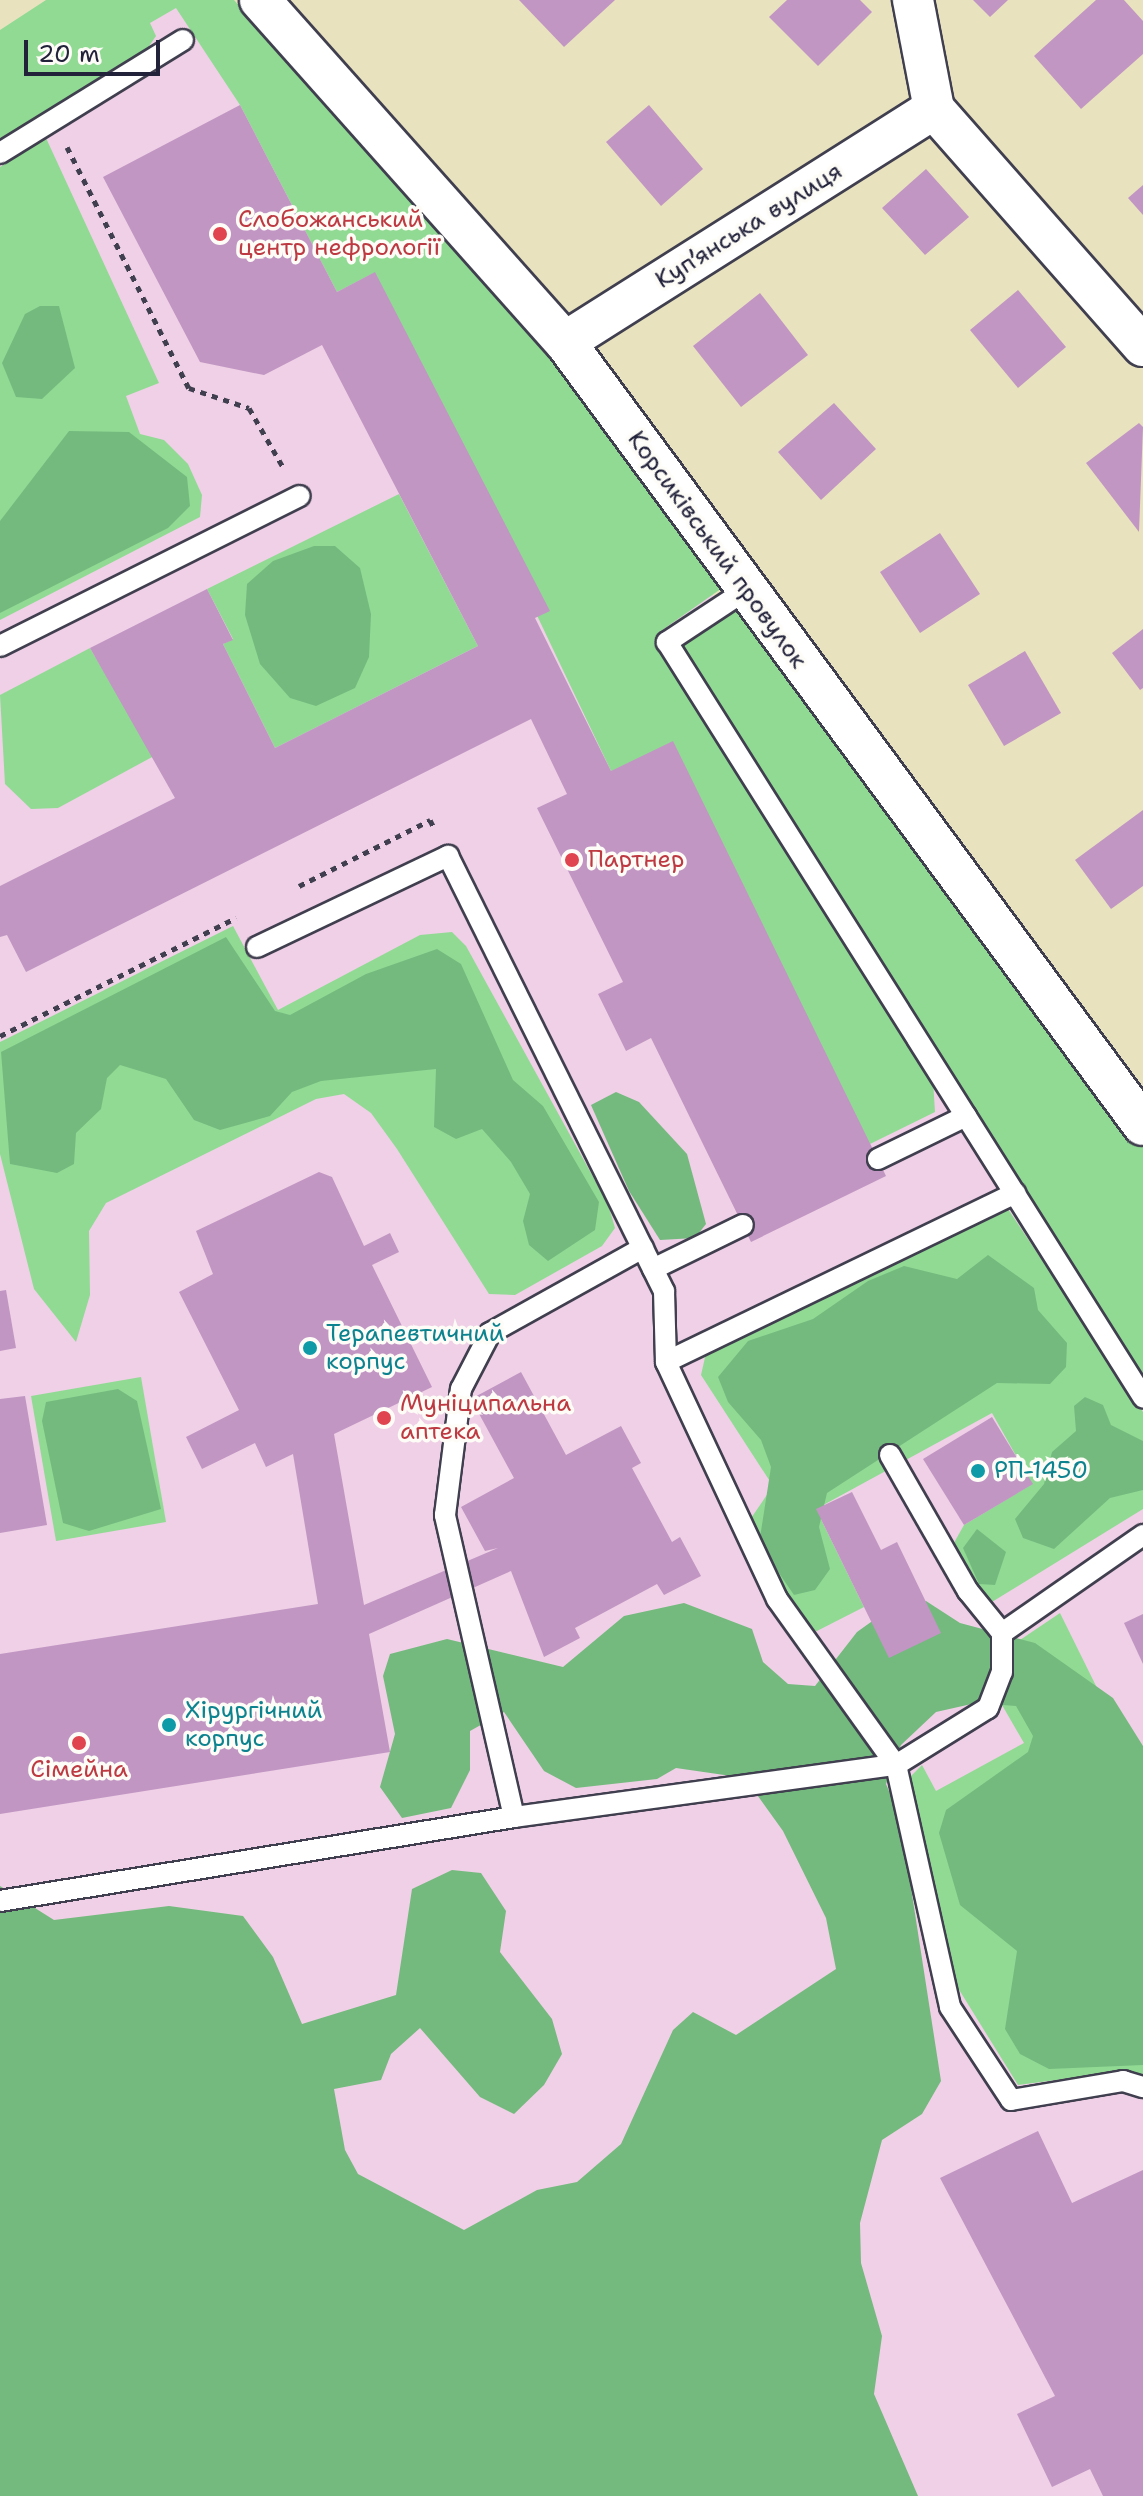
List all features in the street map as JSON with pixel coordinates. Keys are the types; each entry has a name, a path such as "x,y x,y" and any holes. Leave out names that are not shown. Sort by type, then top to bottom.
{"street":[{"name":"Корсиківський провулок","path":"260,0 565,342 1143,1125"},
{"path":"913,0 934,109 1143,346"},
{"name":"Куп’янська вулиця","path":"565,342 934,109"}],"lane":[{"path":"0,153 183,40"},
{"path":"0,646 300,496"},
{"path":"746,590 667,642 1143,1397"},
{"path":"257,947 448,856 664,1291 666,1362 777,1599 896,1765 950,2007 1011,2100 1123,2081 1143,2087"},
{"path":"878,1159 966,1116"},
{"path":"666,1362 1015,1193"},
{"path":"653,1269 743,1225"},
{"path":"514,1817 445,1515 461,1389 490,1333 643,1248"},
{"path":"0,1901 514,1817 896,1765 988,1708 1002,1672 1002,1633 968,1591 890,1455"},
{"path":"1002,1633 1143,1535"}],"path":[{"path":"53,121 189,388 249,408 300,496"}],"shaded area":[{"path":"224,0 536,352 1143,1187 1143,2496 0,2496 0,33"}],"green space":[{"path":"46,0 234,0 544,348 725,586 658,633 658,644 933,1080 935,1112 870,1144 611,771 374,273 337,292 240,105 176,8 150,23 156,36 147,49 0,139 0,30"},
{"path":"46,138 159,383 126,396 140,434 164,440 188,464 202,495 200,517 0,620 0,167"},
{"path":"40,306 59,306 75,368 42,399 16,397 2,363 25,314"},
{"path":"69,431 129,432 187,477 190,506 168,528 0,613 0,521"},
{"path":"399,494 478,646 275,748 223,644 233,639 207,589"},
{"path":"314,546 335,546 360,568 371,614 369,657 355,688 316,706 290,698 260,664 245,615 247,584 273,561"},
{"path":"741,604 1143,1141 1143,1377 675,645"},
{"path":"90,648 154,756 58,808 31,809 5,784 0,695"},
{"path":"233,926 278,1010 420,935 452,932 466,946 608,1204 615,1228 602,1246 515,1295 489,1294 371,1113 344,1094 316,1099 106,1203 89,1231 90,1295 76,1342 34,1289 0,1154 0,1042"},
{"path":"226,937 275,1011 290,1015 366,974 437,949 461,964 513,1080 543,1106 599,1202 595,1230 548,1261 529,1245 523,1221 530,1194 511,1162 482,1129 456,1139 434,1127 436,1069 321,1081 292,1092 270,1116 220,1130 194,1120 166,1079 120,1065 107,1078 101,1109 76,1133 74,1164 57,1173 10,1164 1,1052"},
{"path":"616,1092 639,1102 687,1154 706,1224 695,1238 660,1240 629,1191 591,1105"},
{"path":"1008,1209 1143,1412 1143,1509 987,1605 954,1555 955,1541 964,1525 1032,1484 992,1413 816,1509 864,1607 811,1634 747,1524 773,1486 701,1375 706,1353"},
{"path":"988,1255 1034,1288 1038,1310 1067,1343 1066,1367 1050,1384 997,1383 827,1493 819,1527 830,1569 815,1590 794,1595 759,1544 771,1467 761,1440 728,1402 718,1377 748,1341 813,1319 868,1281 904,1266 957,1279"},
{"path":"141,1377 166,1522 56,1541 31,1396"},
{"path":"118,1389 137,1401 161,1509 89,1531 63,1523 42,1421 46,1402"},
{"path":"1085,1397 1103,1405 1111,1425 1143,1441 1143,1490 1110,1498 1054,1549 1023,1538 1015,1519 1044,1484 1052,1452 1076,1431 1074,1406"},
{"path":"977,1529 1006,1552 995,1585 979,1584 963,1548"},
{"path":"926,1601 960,1623 1035,1643 1113,1698 1143,1746 1143,2065 1049,2069 1020,2054 1005,2029 1017,1951 960,1905 939,1833 946,1810 1028,1752 1033,1736 1016,1706 976,1703 936,1712 901,1745 886,1784 900,1817 941,2081 922,2114 882,2140 860,2223 861,2263 882,2336 874,2394 918,2496 0,2496 0,1886 54,1920 169,1906 243,1916 273,1957 302,2024 396,1995 412,1889 452,1870 481,1873 506,1911 500,1952 552,2019 562,2054 544,2085 514,2114 480,2097 420,2028 391,2054 381,2080 334,2089 345,2150 358,2174 464,2230 537,2190 577,2182 621,2144 673,2030 693,2012 736,2035 836,1969 826,1918 783,1831 745,1778 676,1768 657,1779 576,1788 544,1771 504,1712 470,1731 470,1770 451,1808 402,1818 380,1787 395,1734 383,1676 390,1654 447,1639 563,1667 624,1616 684,1603 752,1629 763,1662 788,1684 815,1686 857,1632 892,1607"},
{"path":"1060,1613 1143,1781 1143,2076 1126,2071 1018,2085 958,1988 910,1777 922,1765 936,1791 1024,1743 1002,1705 1017,1642"}],"building":[{"path":"519,0 615,0 564,47"},
{"path":"787,0 860,0 872,12 818,66 769,17"},
{"path":"973,0 1008,0 990,17"},
{"path":"1096,0 1124,0 1143,21 1143,54 1081,109 1034,56"},
{"path":"240,105 337,292 375,272 550,611 535,618 611,771 673,741 886,1176 751,1242 651,1038 626,1051 598,994 623,982 537,808 567,794 531,719 26,972 7,935 0,937 0,886 175,798 90,648 207,589 233,640 223,644 275,748 478,646 322,345 264,375 200,362 103,177"},
{"path":"649,105 703,169 661,206 606,142"},
{"path":"926,169 969,217 925,255 882,208"},
{"path":"1143,185 1143,215 1128,198"},
{"path":"1018,290 1066,347 1018,388 970,330"},
{"path":"760,293 808,355 741,407 693,346"},
{"path":"834,403 876,449 821,500 778,452"},
{"path":"1139,423 1143,427 1139,532 1086,463"},
{"path":"940,533 980,594 920,633 880,572"},
{"path":"1143,629 1143,688 1140,690 1112,653"},
{"path":"1025,651 1061,713 1004,746 968,685"},
{"path":"1143,810 1143,886 1111,909 1075,860"},
{"path":"319,1172 332,1177 364,1246 390,1233 399,1252 372,1265 432,1387 334,1434 364,1605 498,1548 485,1551 461,1507 514,1478 471,1399 521,1372 566,1455 621,1426 641,1463 632,1468 672,1542 680,1537 701,1576 664,1595 657,1584 575,1628 580,1638 544,1657 511,1571 369,1634 390,1752 0,1814 0,1654 318,1604 293,1454 266,1467 255,1443 202,1469 186,1437 239,1410 179,1292 213,1274 196,1231"},
{"path":"6,1290 16,1348 0,1351 0,1291"},
{"path":"25,1396 47,1525 0,1533 0,1399"},
{"name":"РП-1450","path":"992,1417 1033,1484 964,1525 923,1459"},
{"path":"852,1492 881,1550 897,1542 941,1633 889,1658 816,1509"},
{"path":"1143,1614 1143,1664 1124,1623"},
{"path":"1038,2131 1072,2203 1143,2170 1143,2496 1103,2496 1090,2469 1052,2487 1017,2414 1055,2396 940,2178"}],"place":[{"name":"Слобожанський центр нефрології","path":"220,234"},
{"name":"Партнер","path":"572,860"},
{"name":"Терапевтичний корпус","path":"310,1348"},
{"name":"Муніципальна аптека","path":"384,1418"},
{"name":"РП-1450","path":"978,1471"},
{"name":"Хірургічний корпус","path":"169,1725"},
{"name":"Сімейна","path":"79,1743"}]}
